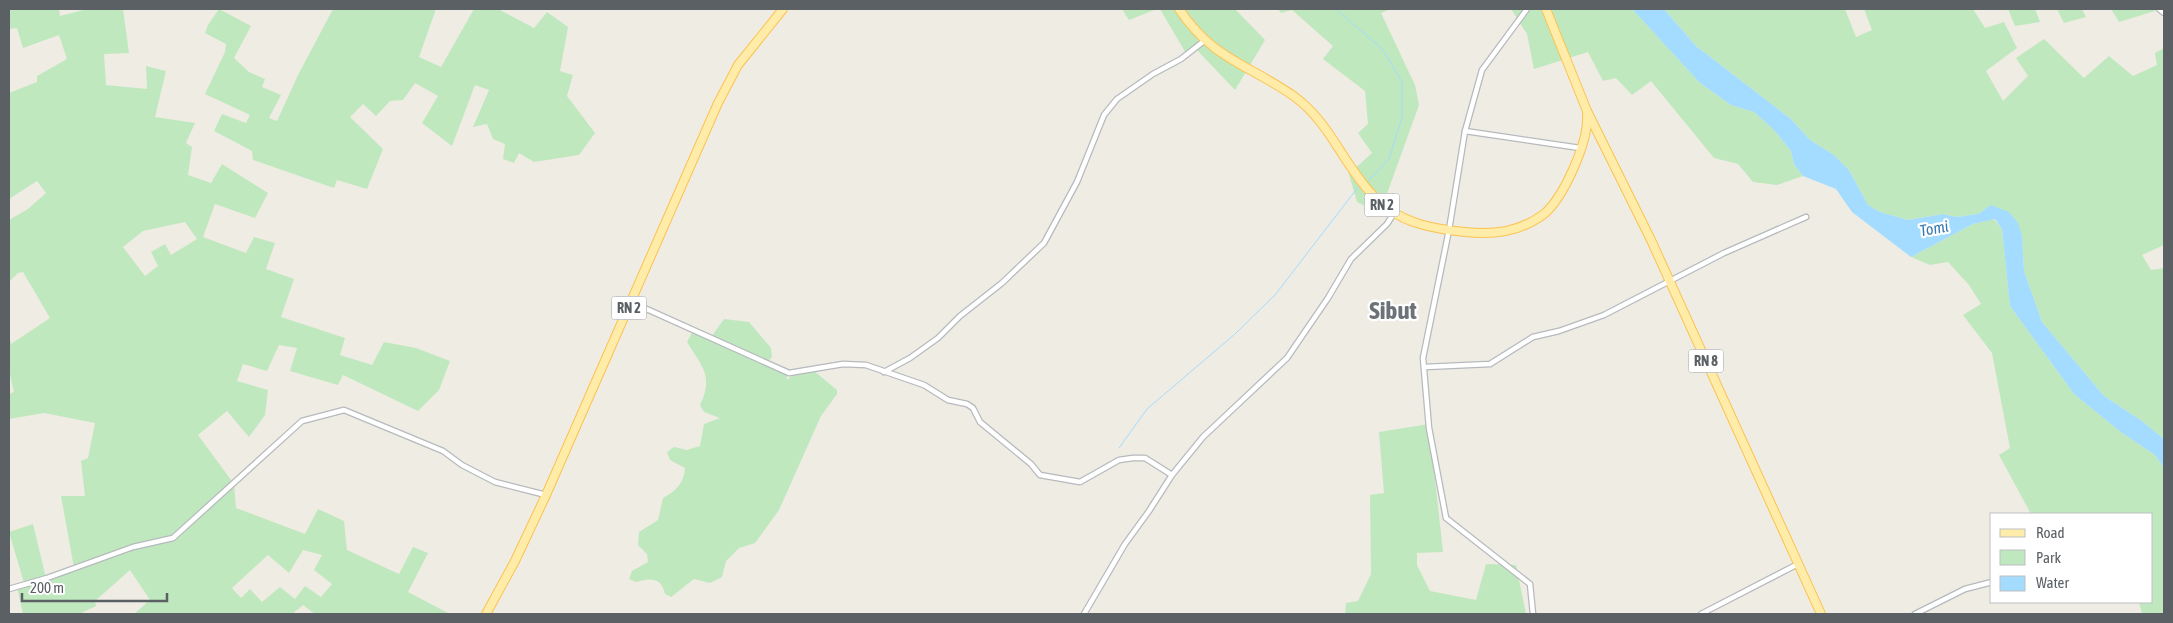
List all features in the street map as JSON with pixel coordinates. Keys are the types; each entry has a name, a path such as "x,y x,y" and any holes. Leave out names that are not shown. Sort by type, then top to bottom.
{"main road":[{"name":"RN 2","path":"486,614 515,561 546,495 727,84 738,65 783,9"},
{"name":"RN 2","path":"1179,9 1204,41 1226,58 1296,98 1323,124 1370,194 1394,213 1406,219 1449,230 1497,234 1513,230 1538,218 1549,209 1559,196 1580,148 1588,123 1587,111 1546,9"},
{"name":"RN 8","path":"1587,111 1668,280 1821,614"}],"street":[{"path":"1527,9 1482,70 1465,131 1449,230 1423,358 1429,428 1446,518 1530,584 1532,614"},
{"path":"2159,9 2164,13"},
{"path":"884,372 910,358 938,338 1044,243 1078,182 1104,115 1117,99 1153,74 1181,59 1204,41"},
{"path":"1465,131 1580,148"},
{"path":"1084,614 1125,544 1150,511 1172,475 1203,437 1287,358 1328,298 1350,259 1387,224 1394,213"},
{"path":"1425,367 1490,364 1533,337 1560,331 1604,315 1668,280 1806,217"},
{"path":"631,302 789,373 843,364 866,365 924,385 948,400 967,404 973,408 980,422 1031,464 1040,475 1080,482 1119,460 1132,458 1145,458 1172,475"},
{"path":"9,589 47,578 133,547 173,538 302,421 344,410 443,451 462,465 496,482 546,495"},
{"path":"1701,614 1798,564"},
{"path":"1915,614 1965,589 1990,583"}],"green space":[{"path":"9,9 59,9 60,16 87,9 123,9 129,53 104,54 106,85 147,89 146,66 166,71 155,117 195,123 186,143 192,147 188,175 211,183 222,164 268,193 255,218 215,204 203,237 246,253 254,237 275,243 266,269 294,279 281,317 345,338 340,355 372,365 384,342 416,348 450,361 439,390 418,411 343,375 338,385 290,371 297,348 279,345 267,371 243,364 237,381 268,390 265,415 249,437 227,411 198,435 234,484 236,508 305,534 318,509 344,521 347,550 399,574 413,547 428,553 408,592 450,614 315,614 303,605 292,614 134,614 150,600 130,570 95,601 96,606 79,614 23,614 17,587 24,583 9,532 33,524 46,578 74,568 61,496 85,496 81,461 88,458 95,423 44,413 9,419 9,394 14,392 9,371 9,335 11,344 50,318 23,272 18,273 9,282 9,220 28,209 46,193 37,181 9,199 9,93 37,82 37,76 67,59 59,35 23,48 17,28 9,29","holes":["185,222 197,239 171,255 165,244 151,252 158,266 145,276 123,247 143,231","303,550 322,555 314,570 332,584 321,597 305,586 295,599 280,587 262,602 250,589 241,598 232,588 268,555 289,573"]},
{"path":"219,9 251,26 234,58 249,72 265,79 262,87 281,95 269,118 277,121 298,75 333,9 436,9 419,57 441,67 474,9 498,9 534,28 547,12 568,27 560,71 573,75 567,96 595,133 579,155 534,162 519,153 514,163 503,159 505,144 493,139 487,124 473,127 489,90 475,85 452,146 422,123 438,96 415,83 403,100 390,101 376,116 363,104 350,117 383,149 367,189 337,180 334,188 253,160 252,151 214,131 222,114 246,123 250,115 205,94 225,52 226,44 205,33"},
{"path":"1122,9 1157,9 1129,20"},
{"path":"1160,9 1235,9 1265,40 1235,90 1196,49 1187,55"},
{"path":"1278,9 1391,9 1381,13 1415,85 1419,105 1380,213 1357,202 1349,174 1372,153 1358,133 1368,124 1365,91 1323,59 1333,46 1292,10 1281,13"},
{"path":"1511,9 1632,9 1700,83 1731,105 1754,112 1774,130 1791,151 1794,164 1803,176 1777,185 1753,182 1738,164 1714,158 1651,81 1632,95 1616,78 1603,81 1588,52 1534,69 1527,34"},
{"path":"1664,9 1845,9 1856,37 1872,30 1864,9 1973,9 1985,28 2004,22 2017,48 1986,71 2003,101 2028,76 2016,58 2044,39 2084,78 2109,56 2133,76 2157,65 2155,53 2164,48 2164,245 2142,255 2151,270 2164,268 2164,439 2142,421 2104,396 2042,322 2024,271 2022,236 1991,205 1978,214 1957,217 1943,214 1908,220 1880,212 1868,205 1849,170 1834,155 1810,140 1791,119 1696,46"},
{"path":"2008,9 2035,9 2040,22 2015,26"},
{"path":"2057,9 2082,9 2086,17 2064,23"},
{"path":"2111,9 2154,9 2155,11 2119,22"},
{"path":"1994,219 2002,229 2010,306 2074,394 2122,433 2155,455 2164,468 2164,614 2142,614 2139,603 2153,603 2153,513 2030,513 1999,455 2010,448 1992,353 1963,315 1981,304 1969,285 1948,262 1930,265 1911,257 1973,224"},
{"path":"724,319 749,322 771,348 772,357 764,366 786,367 787,380 793,375 814,371 837,390 837,394 821,416 779,510 755,543 739,548 726,561 722,577 710,583 694,579 671,597 665,594 661,584 655,580 636,582 629,579 632,571 648,562 647,554 638,545 639,532 658,520 663,498 675,489 683,478 685,468 670,460 667,452 674,447 687,450 700,446 704,424 720,418 704,412 700,405 704,395 706,379 701,365 687,342 693,331 701,330 705,338 709,340"},
{"path":"1429,424 1443,552 1417,553 1417,565 1430,591 1476,600 1486,564 1516,565 1526,614 1345,614 1346,603 1358,601 1371,574 1370,495 1384,493 1379,432"}],"water":[{"name":"Tomi","path":"1632,9 1664,9 1696,46 1791,119 1810,140 1834,155 1849,170 1868,205 1880,212 1908,220 1943,214 1957,217 1978,214 1991,205 2009,212 2018,223 2022,236 2024,271 2042,322 2104,396 2142,421 2164,439 2164,468 2155,455 2122,433 2074,394 2010,306 2002,229 1995,219 1973,224 1911,257 1852,212 1836,189 1803,176 1794,164 1791,151 1774,130 1754,112 1731,105 1700,83"}],"waterway":[{"path":"1336,9 1383,50 1402,82 1402,117 1389,159 1367,182"},
{"path":"1119,448 1147,409 1235,334 1275,295 1359,186"}],"district":[{"name":"Sibut","path":"1393,310"}]}
